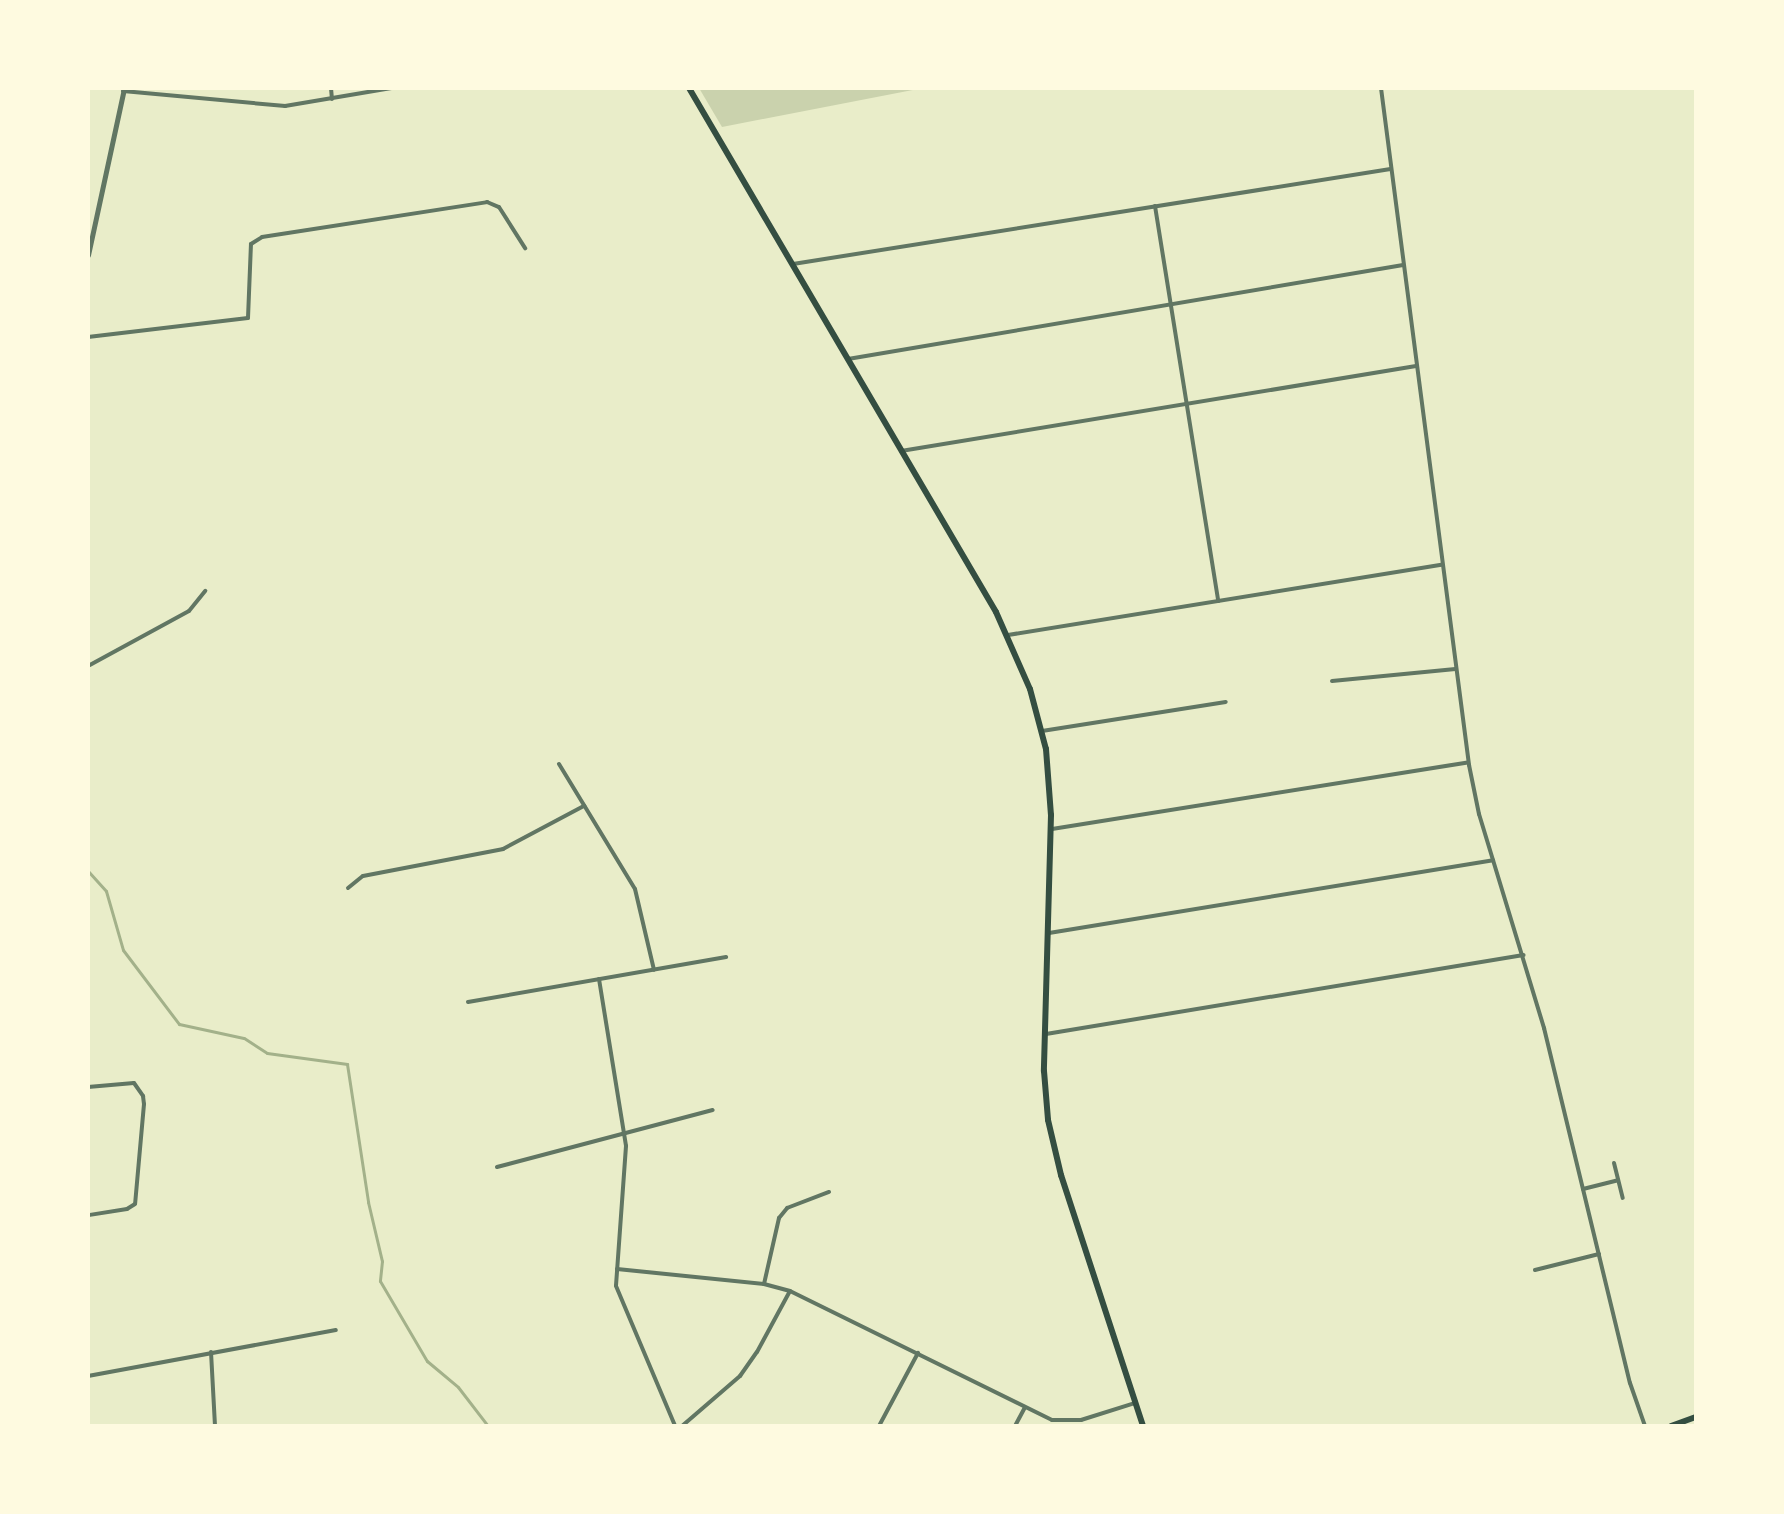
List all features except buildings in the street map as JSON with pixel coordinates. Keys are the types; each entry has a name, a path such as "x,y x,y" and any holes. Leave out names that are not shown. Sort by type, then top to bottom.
{"main road":[{"path":"689,88 1008,635 1026,675 1048,764 1051,830 1046,1106 1056,1155 1143,1426"},
{"path":"1671,1426 1696,1417"}],"street":[{"path":"331,88 332,99"},
{"path":"88,255 123,89 285,106 391,88"},
{"path":"1381,88 1468,762 1493,860 1524,955 1630,1383 1645,1426"},
{"path":"792,264 1391,169"},
{"path":"88,337 248,318 251,244 262,237 487,202 499,207 525,248"},
{"path":"1155,206 1218,601"},
{"path":"848,359 1403,265"},
{"path":"901,451 1066,421 1185,405 1416,366"},
{"path":"1008,635 1441,565"},
{"path":"88,666 189,611 205,591"},
{"path":"1332,681 1455,669"},
{"path":"1042,731 1226,702"},
{"path":"1051,830 1468,762"},
{"path":"559,764 635,889 654,970"},
{"path":"348,888 363,876 503,849 584,806"},
{"path":"1049,933 1493,860"},
{"path":"1046,1034 1524,955"},
{"path":"468,1002 726,957"},
{"path":"599,979 625,1134 617,1269 620,1300 675,1426"},
{"path":"88,1087 134,1083 143,1096 144,1104 135,1204 127,1209 88,1215"},
{"path":"497,1167 713,1110"},
{"path":"1614,1163 1623,1198"},
{"path":"1583,1189 1618,1180"},
{"path":"764,1284 779,1218 787,1208 829,1192"},
{"path":"1535,1270 1599,1254"},
{"path":"617,1269 764,1284 790,1291 1052,1420 1069,1422 1135,1403"},
{"path":"682,1426 740,1376 757,1352 790,1291"},
{"path":"88,1376 336,1330"},
{"path":"211,1352 215,1426"},
{"path":"879,1426 918,1353"},
{"path":"1015,1426 1025,1407"}],"green space":[{"path":"699,88 923,88 722,127"}],"waterway":[{"path":"88,871 106,891 123,950 179,1024 244,1038 267,1053 347,1064 368,1202 382,1261 380,1281 427,1361 458,1387 488,1426"}]}
